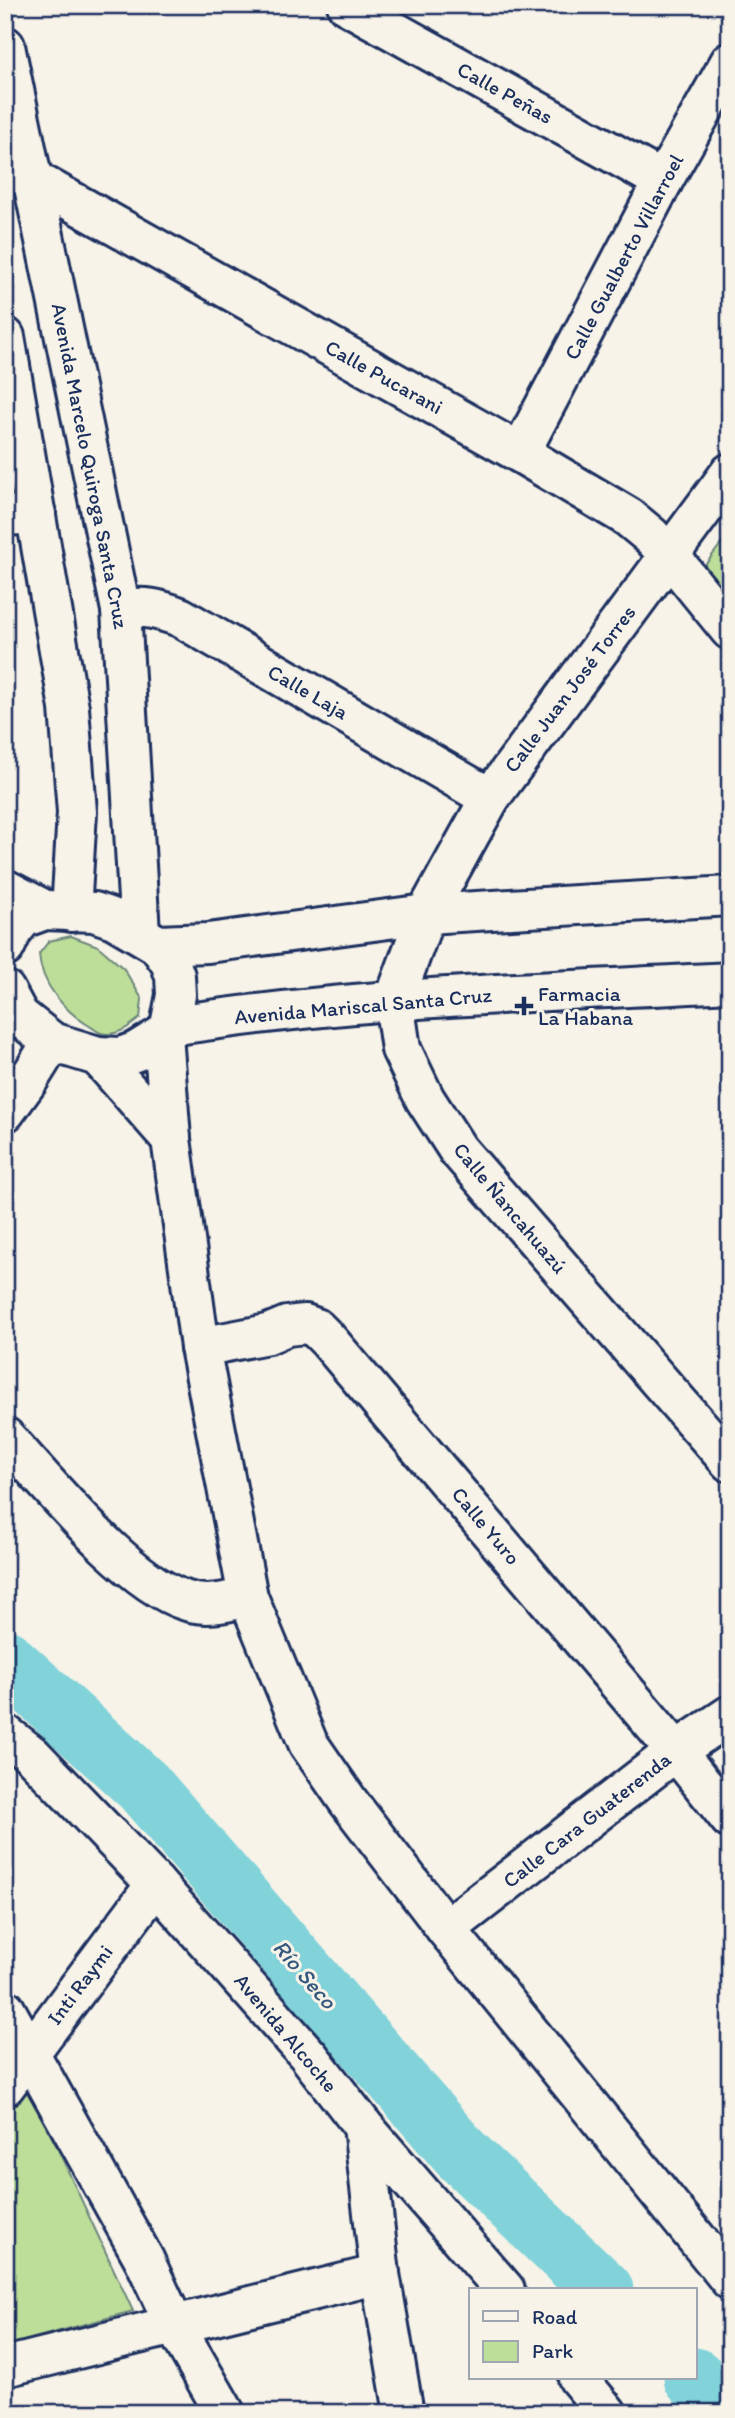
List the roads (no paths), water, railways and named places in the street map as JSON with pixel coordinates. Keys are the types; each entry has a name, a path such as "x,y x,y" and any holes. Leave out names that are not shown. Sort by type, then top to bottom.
{"street":[{"name":"Calle Peñas","path":"347,5 663,181"},
{"name":"Avenida Marcelo Quiroga Santa Cruz","path":"5,46 20,174 121,610 149,939 170,962 175,976 176,995 167,1031 171,1139 200,1347 248,1597 307,1743 446,1929 730,2280"},
{"name":"Calle Gualberto Villarroel","path":"520,453 663,181 730,62"},
{"name":"Calle Pucarani","path":"20,174 520,453 628,517 670,555 730,630"},
{"path":"5,337 21,515 69,708 77,812 58,911"},
{"name":"Calle Juan José Torres","path":"426,914 489,798 730,473"},
{"name":"Calle Laja","path":"121,610 155,607 180,617 489,798"},
{"path":"5,888 58,911"},
{"path":"5,947 13,930 23,918 58,911 94,912 114,919 149,939 208,943 426,914 730,896"},
{"name":"Calle Ñancahuazú","path":"426,914 394,1001 401,1049 425,1099 458,1150 730,1462"},
{"name":"Avenida Mariscal Santa Cruz","path":"52,1042 98,1056 121,1057 137,1051 167,1031 240,1015 394,1001 730,982"},
{"path":"5,990 19,1016 52,1042 5,1112"},
{"path":"98,1056 171,1139"},
{"name":"Calle Yuro","path":"200,1347 268,1335 287,1326 305,1324 316,1328 676,1751 730,1819"},
{"path":"5,1437 91,1530 143,1578 185,1601 215,1604 248,1597"},
{"name":"Calle Cara Guaterenda","path":"446,1929 676,1751 730,1714"},
{"name":"Avenida Alcoche","path":"5,1734 32,1755 156,1884 308,2055 363,2126 503,2288"},
{"name":"Inti Raymi","path":"5,2087 156,1884"},
{"path":"5,2009 144,2259 175,2326 225,2413"},
{"path":"363,2126 380,2274 404,2413"},
{"path":"5,2367 380,2274"},
{"path":"580,2380 607,2413"}],"waterway":[{"name":"Río Seco","path":"5,1660 143,1786 461,2154 601,2288"},
{"name":"Río Seco","path":"696,2380 730,2412"}],"place":[{"name":"Farmacia La Habana","path":"524,1006"}]}
